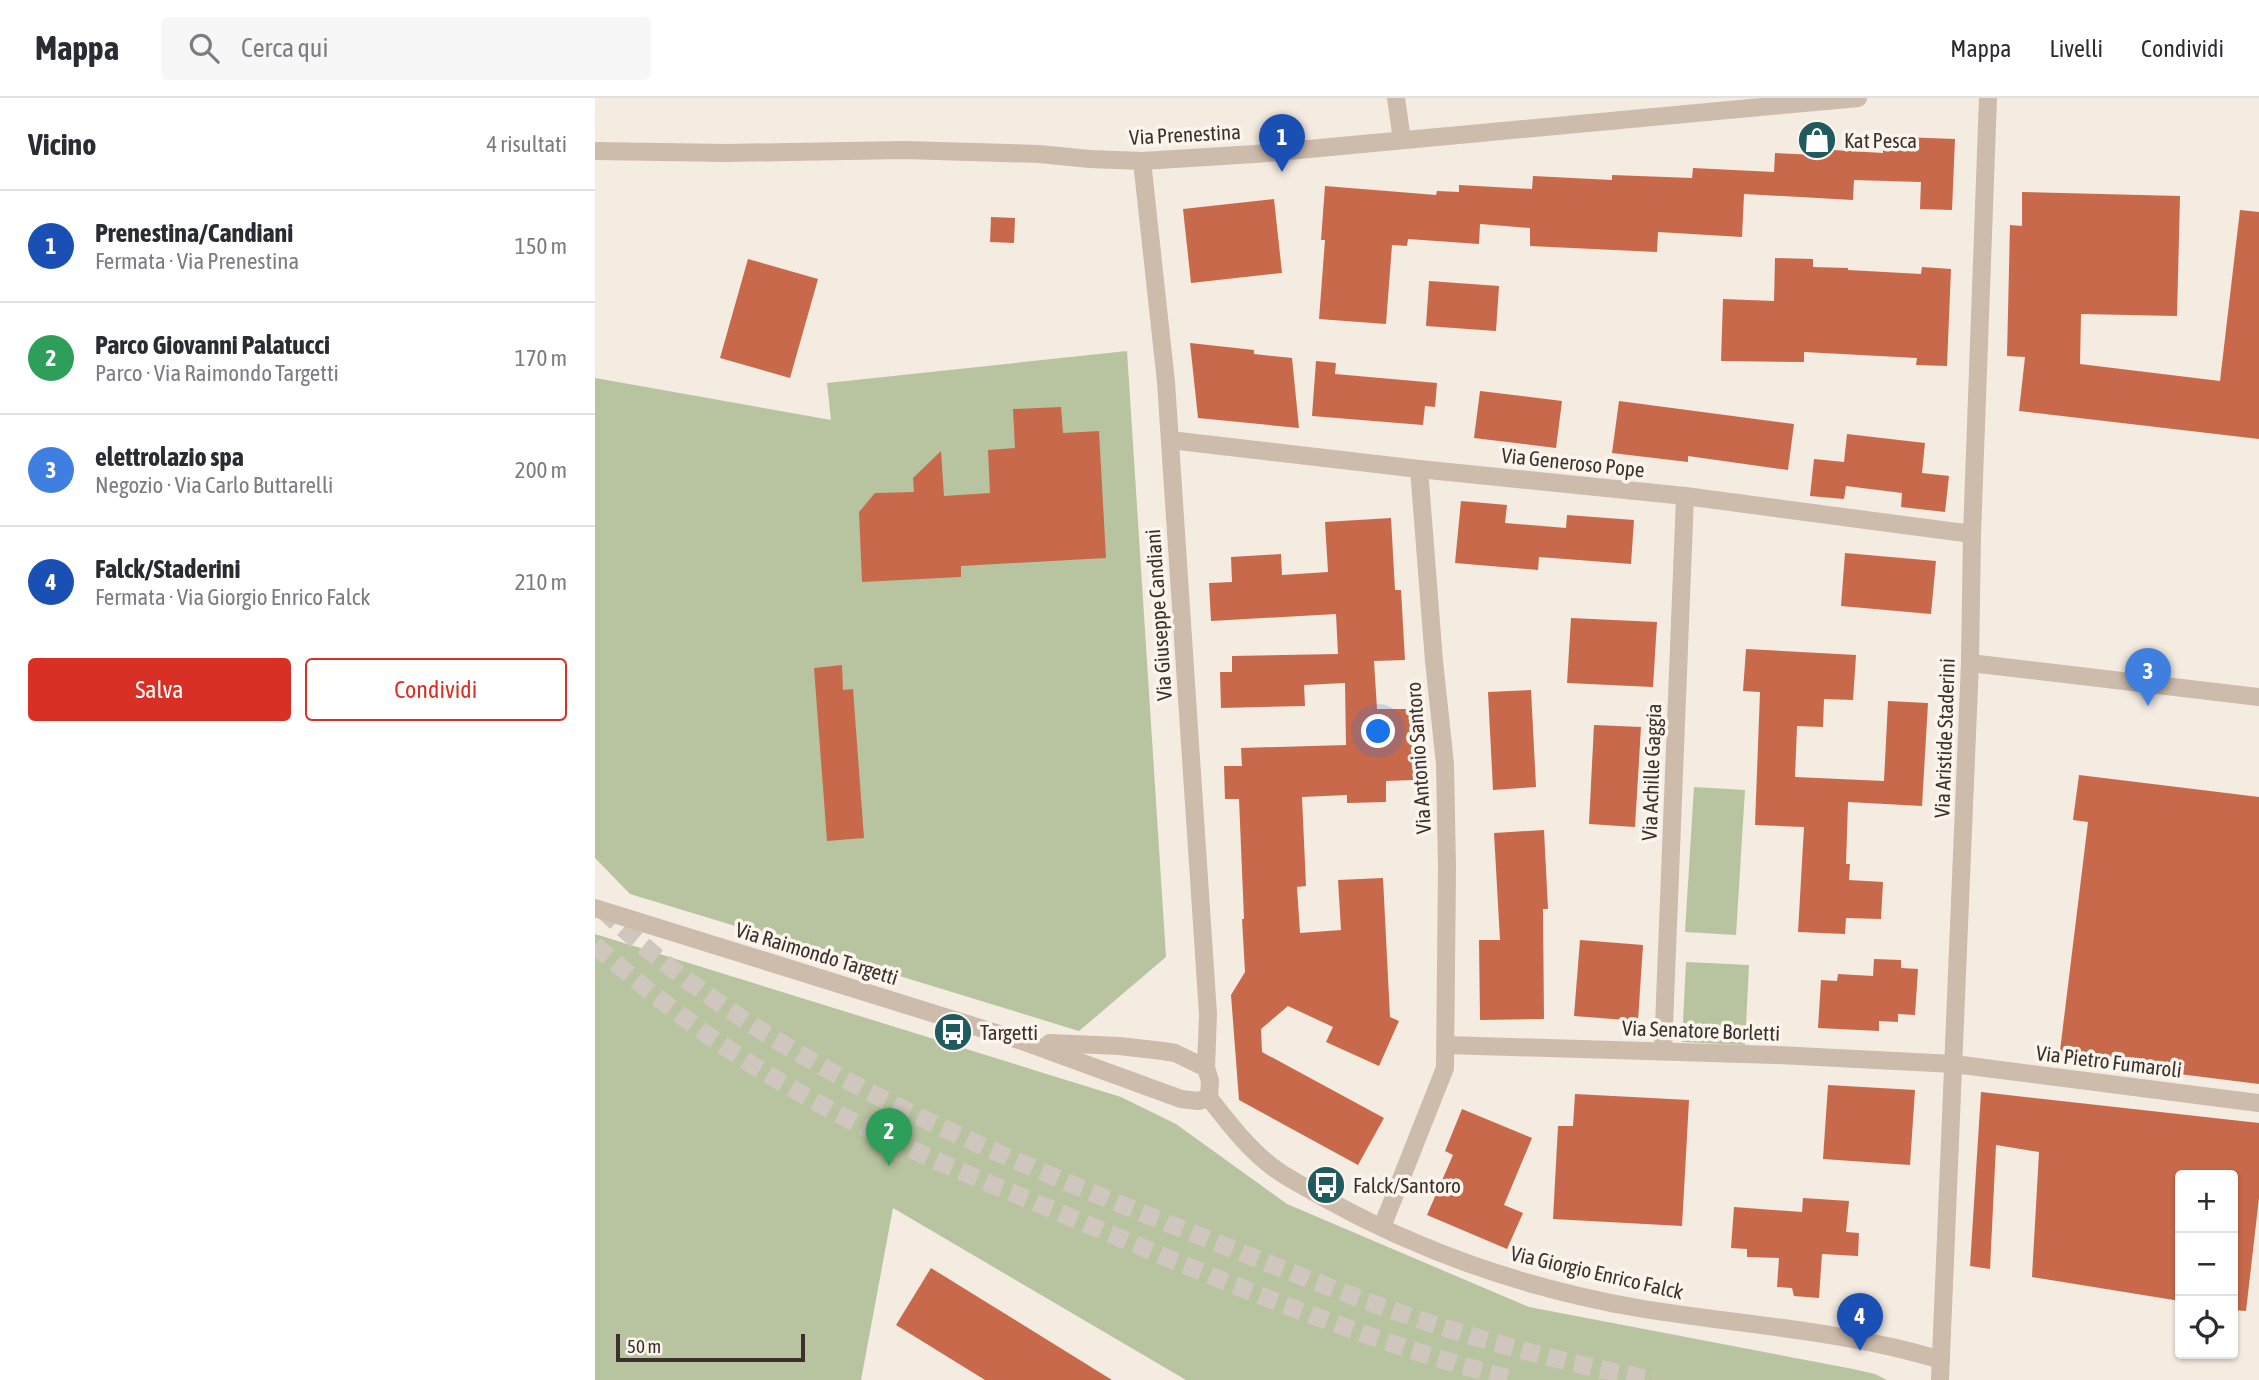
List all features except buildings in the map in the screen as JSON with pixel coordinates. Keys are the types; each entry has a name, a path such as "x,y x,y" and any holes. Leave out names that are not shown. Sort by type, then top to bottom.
{"street":[{"path":"1395,98 1402,140"},
{"name":"Via Prenestina","path":"595,151 739,153 904,150 1039,154 1142,161 1255,154 1402,140 1660,107 1858,98"},
{"name":"Via Aristide Staderini","path":"1940,1380 1970,663 1972,534 1988,98"},
{"name":"Via Giuseppe Candiani","path":"1142,161 1166,382 1208,1014 1206,1068"},
{"name":"Via Generoso Pope","path":"1170,440 1685,496 1972,534"},
{"name":"Via Antonio Santoro","path":"1382,1227 1445,1068 1445,764 1419,469"},
{"name":"Via Achille Gaggia","path":"1663,1051 1685,496"},
{"path":"1970,663 2259,697"},
{"name":"Via Raimondo Targetti","path":"595,908 1025,1042 1181,1099 1198,1101 1209,1098"},
{"name":"Via Raimondo Targetti","path":"1025,1042 1130,1047 1175,1053 1206,1068"},
{"name":"Via Senatore Borletti","path":"1446,1045 1776,1055 1954,1065"},
{"path":"1130,1047 1127,1062 1132,1080"},
{"name":"Via Pietro Fumaroli","path":"1954,1065 2259,1103"},
{"path":"1206,1068 1210,1081 1209,1098"},
{"name":"Via Giorgio Enrico Falck","path":"1209,1098 1244,1141 1272,1167 1348,1211 1486,1269 1568,1293 1639,1308 1854,1338 1941,1360"}],"green space":[{"path":"1127,351 1166,957 1079,1031 893,974 884,974 883,971 630,894 595,858 595,378 831,420 827,383"},
{"path":"1694,787 1745,790 1736,935 1685,932"},
{"path":"595,934 1121,1097 1176,1124 1287,1204 1529,1307 1853,1369 1887,1380 1186,1380 893,1208 861,1380 595,1380"},
{"path":"1686,962 1749,965 1745,1045 1682,1042"}],"tunnel":[{"path":"603,910 666,964 733,1012 804,1056 877,1096 1028,1166 1293,1273 1436,1325 1560,1360 1654,1380"},
{"path":"595,945 668,1006 719,1043 800,1093 913,1150 1157,1254 1360,1333 1515,1380"}],"place":[{"name":"Kat Pesca","path":"1817,140"},
{"name":"Prenestina/Candiani","path":"1282,172"},
{"name":"elettrolazio spa","path":"2148,706"},
{"name":"Targetti","path":"953,1032"},
{"name":"Parco Giovanni Palatucci","path":"889,1166"},
{"name":"Falck/Santoro","path":"1326,1185"},
{"name":"Falck/Staderini","path":"1860,1351"}]}
